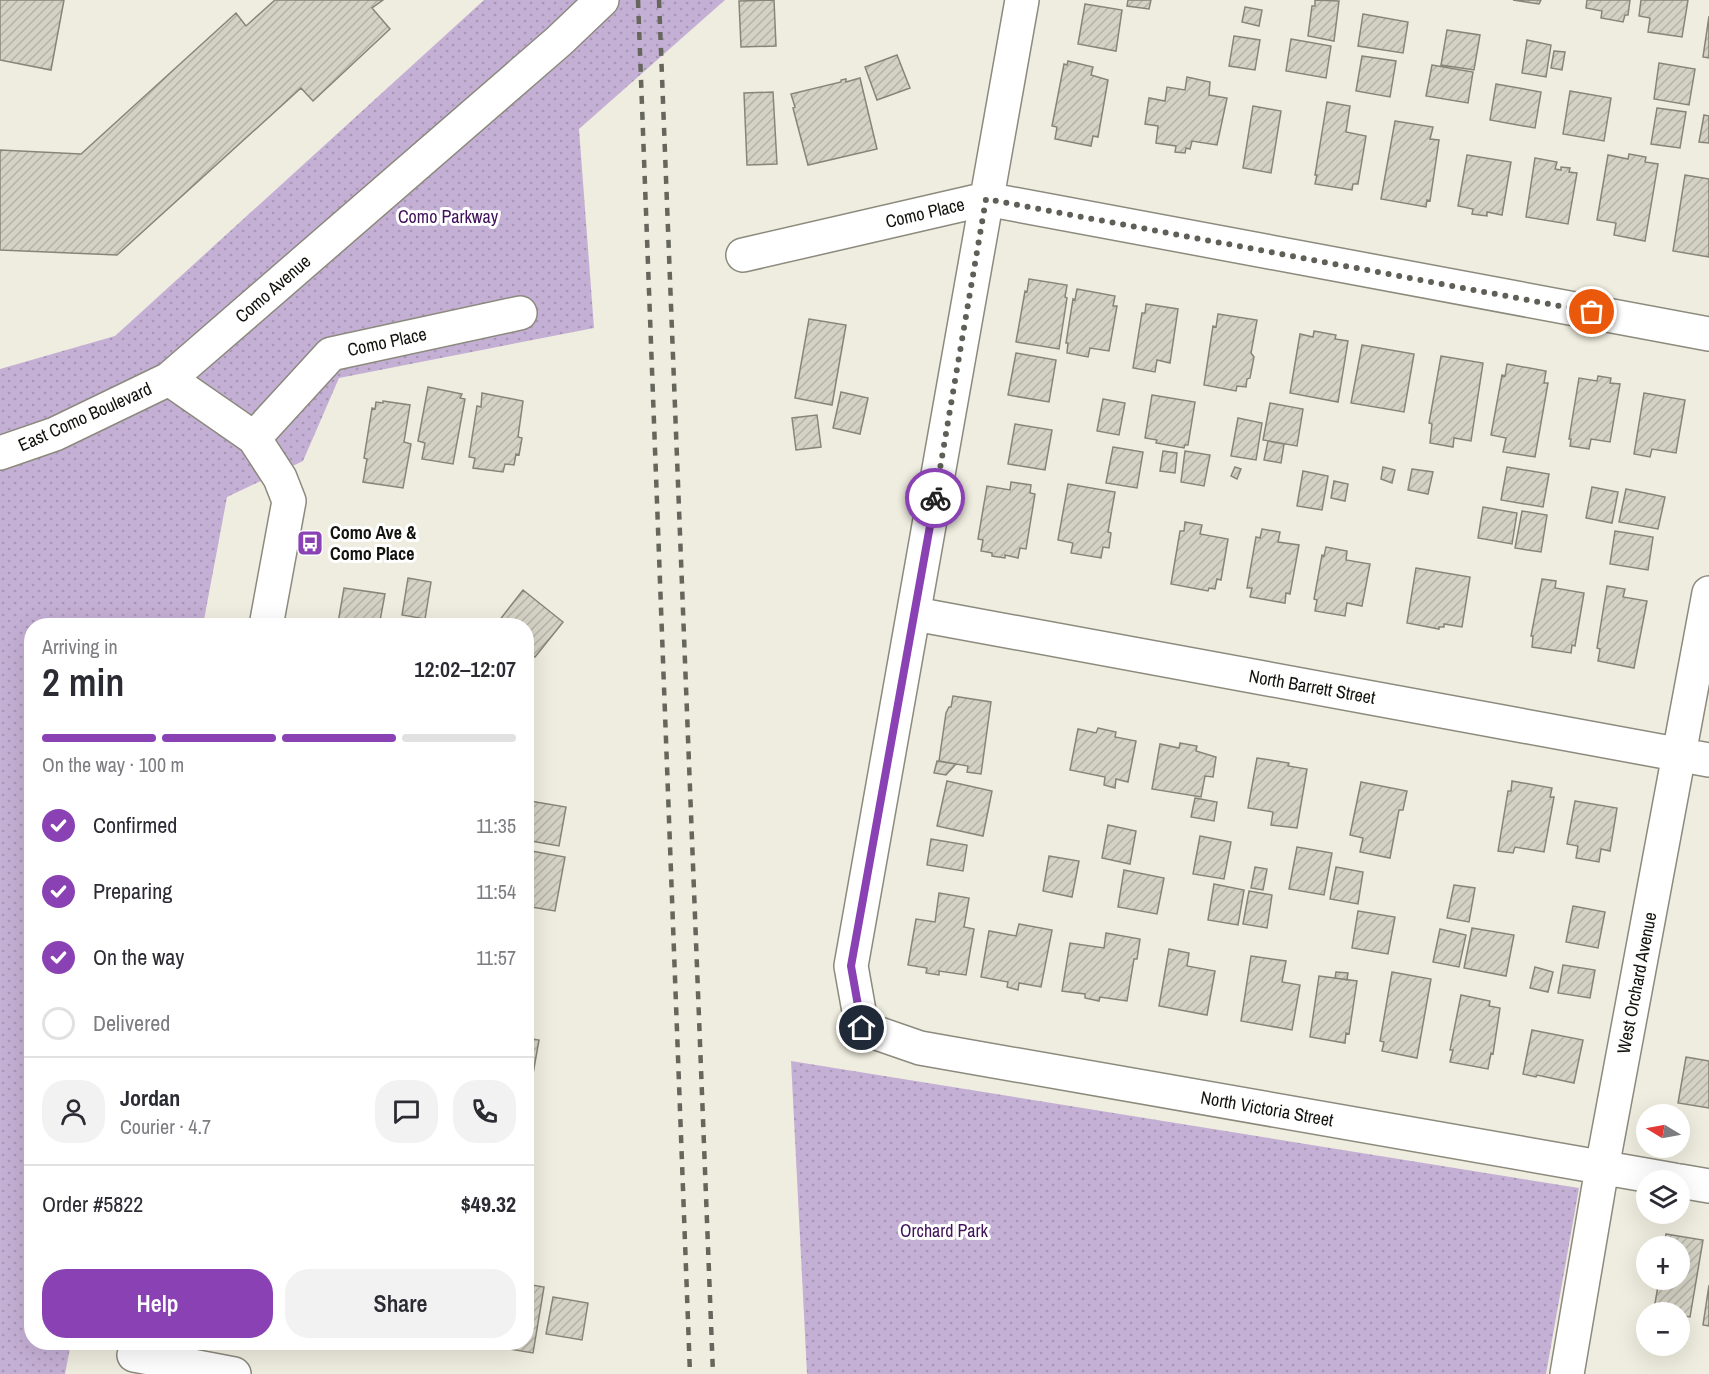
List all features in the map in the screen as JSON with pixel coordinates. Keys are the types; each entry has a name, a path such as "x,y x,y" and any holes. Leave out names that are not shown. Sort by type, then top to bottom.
{"street":[{"name":"Como Avenue","path":"169,379 559,41 602,0"},
{"path":"915,614 1022,0"},
{"name":"Como Place","path":"743,255 986,199 1709,334"},
{"name":"Como Place","path":"254,438 331,354 520,313"},
{"path":"169,379 254,438 280,478 289,501 267,618"},
{"name":"East Como Boulevard","path":"0,453 55,434 169,379"},
{"name":"West Orchard Avenue","path":"1567,1374 1602,1168 1694,758 1709,593"},
{"name":"North Barrett Street","path":"915,614 1694,758"},
{"name":"North Victoria Street","path":"915,614 851,966 862,1028 920,1048 1636,1174"},
{"path":"1690,1183 1709,1186"},
{"path":"134,1357 234,1374"}],"green space":[{"name":"Como Parkway","path":"484,0 725,0 579,129 594,328 339,378 303,461 227,497 204,618 24,618 24,1350 70,1350 65,1374 0,1374 0,369 115,336"},
{"name":"Orchard Park","path":"791,1061 1579,1188 1546,1374 807,1374"}],"building":[{"path":"0,0 64,0 51,70 0,60"},
{"path":"275,0 383,0 372,8 390,29 313,101 301,88 117,255 0,250 0,150 81,154 236,13 246,26"},
{"path":"774,0 776,46 741,47 739,1"},
{"path":"1128,0 1151,0 1149,9 1127,6"},
{"path":"1315,0 1339,1 1334,41 1308,36"},
{"path":"1513,0 1541,0 1539,4"},
{"path":"1587,0 1630,0 1628,15 1625,15 1623,22 1601,18 1602,11 1586,8"},
{"path":"1641,0 1688,0 1682,37 1648,32 1650,18 1639,16"},
{"path":"1085,4 1122,10 1116,51 1078,44"},
{"path":"1245,7 1262,10 1259,26 1242,22"},
{"path":"1363,14 1408,22 1403,53 1358,46"},
{"path":"1709,16 1709,58 1703,57"},
{"path":"1447,30 1480,35 1474,70 1441,65"},
{"path":"1234,36 1260,40 1255,70 1229,66"},
{"path":"1291,39 1331,46 1326,78 1286,71"},
{"path":"1527,40 1551,45 1546,77 1522,73"},
{"path":"1554,51 1565,52 1562,70 1551,68"},
{"path":"897,55 910,88 877,100 865,67"},
{"path":"1362,56 1396,61 1390,97 1356,91"},
{"path":"1068,61 1093,67 1091,75 1108,80 1098,137 1093,136 1091,146 1055,139 1057,127 1052,126 1064,64 1067,65"},
{"path":"1659,63 1695,69 1689,105 1654,99"},
{"path":"1432,65 1473,72 1468,103 1426,96"},
{"path":"1187,77 1210,82 1209,95 1227,98 1217,145 1192,141 1190,149 1186,148 1185,153 1175,152 1176,146 1156,143 1158,126 1145,124 1149,98 1165,101 1167,87 1185,90"},
{"path":"860,78 877,149 808,165 791,94 841,82 841,80 846,79 846,82"},
{"path":"1496,84 1541,92 1535,128 1490,120"},
{"path":"1570,91 1611,98 1604,141 1563,134"},
{"path":"773,92 777,164 747,165 744,93"},
{"path":"1327,102 1350,106 1346,132 1366,136 1358,184 1353,184 1352,190 1315,184"},
{"path":"1253,106 1281,111 1271,173 1243,168"},
{"path":"1657,108 1686,112 1680,148 1651,144"},
{"path":"1704,115 1709,116 1709,143 1699,142"},
{"path":"1395,121 1433,127 1430,139 1439,140 1430,201 1427,200 1426,207 1381,199"},
{"path":"1629,154 1646,157 1645,162 1658,164 1645,241 1614,235 1616,223 1597,220 1608,155 1628,159"},
{"path":"1467,155 1511,162 1502,215 1487,212 1487,216 1472,214 1473,209 1458,206"},
{"path":"1535,158 1557,162 1555,169 1570,168 1569,172 1577,173 1568,224 1526,217"},
{"path":"1685,175 1709,179 1709,257 1673,251"},
{"path":"1029,279 1067,285 1059,349 1016,342"},
{"path":"1077,289 1115,296 1113,306 1117,306 1109,351 1090,348 1088,357 1067,353 1068,343 1066,343 1073,299 1075,300"},
{"path":"1146,304 1178,309 1170,363 1157,360 1155,372 1133,368 1142,313 1145,313"},
{"path":"1218,314 1257,320 1251,353 1254,357 1250,378 1247,379 1246,387 1237,386 1236,391 1204,385 1213,326 1216,327"},
{"path":"809,319 846,325 832,405 795,398"},
{"path":"1314,331 1336,335 1335,339 1348,341 1338,402 1290,393 1300,334 1313,337"},
{"path":"1362,345 1414,354 1404,412 1351,403"},
{"path":"1016,353 1056,360 1049,402 1008,395"},
{"path":"1441,356 1483,363 1471,441 1454,438 1453,447 1430,443 1432,424 1429,423"},
{"path":"1507,364 1546,371 1544,383 1548,383 1535,457 1503,452 1506,438 1491,435 1502,375 1505,376"},
{"path":"1598,376 1611,378 1610,383 1620,384 1610,442 1591,439 1589,449 1570,446 1571,439 1569,439 1579,378 1597,381"},
{"path":"428,387 462,394 460,398 465,399 453,464 422,459 425,443 418,441"},
{"path":"841,392 868,398 860,434 833,428"},
{"path":"482,393 523,401 518,437 522,438 519,455 516,454 514,465 505,464 503,472 473,468 475,458 469,457 477,406 481,407"},
{"path":"1644,393 1685,400 1676,453 1652,449 1650,457 1634,454"},
{"path":"1152,395 1195,402 1188,445 1184,448 1156,443 1157,440 1145,438"},
{"path":"1103,399 1125,403 1119,435 1097,431"},
{"path":"383,401 410,405 404,442 411,444 403,488 363,482 367,459 364,458 372,408 375,409 376,402 383,403"},
{"path":"1270,403 1303,409 1297,446 1263,440"},
{"path":"817,415 821,447 796,450 792,418"},
{"path":"1238,418 1262,423 1256,460 1231,456"},
{"path":"1015,424 1052,430 1045,470 1008,464"},
{"path":"1268,441 1284,444 1281,463 1264,460"},
{"path":"1113,447 1143,452 1137,488 1106,483"},
{"path":"1163,451 1177,453 1175,473 1160,471"},
{"path":"1185,451 1210,455 1204,486 1181,482"},
{"path":"1235,467 1241,469 1237,479 1231,476"},
{"path":"1383,467 1395,470 1392,483 1381,479"},
{"path":"1507,467 1549,474 1543,507 1501,500"},
{"path":"1412,469 1433,472 1428,494 1408,490"},
{"path":"1303,471 1328,476 1322,510 1297,506"},
{"path":"1334,481 1348,484 1345,501 1331,498"},
{"path":"1011,482 1031,485 1030,493 1035,494 1026,549 1020,548 1018,558 1005,555 1005,558 992,556 992,553 981,551 983,540 978,539 987,486 1010,490"},
{"path":"1068,484 1115,492 1108,532 1111,533 1109,548 1103,547 1101,558 1071,553 1073,543 1058,540"},
{"path":"1592,487 1618,492 1612,523 1586,518"},
{"path":"1626,489 1665,497 1658,529 1619,522"},
{"path":"1483,507 1517,513 1512,544 1478,538"},
{"path":"1522,511 1547,515 1541,552 1515,548"},
{"path":"1185,522 1202,525 1200,534 1228,539 1221,580 1217,579 1215,589 1209,588 1208,591 1171,584 1180,531 1184,531"},
{"path":"1262,529 1280,532 1278,542 1299,545 1290,594 1286,593 1285,603 1250,597 1252,588 1247,588 1256,537 1260,538"},
{"path":"1615,531 1653,537 1648,570 1610,564"},
{"path":"1326,547 1347,551 1346,560 1370,564 1362,606 1347,603 1345,616 1315,611 1317,600 1314,599 1322,555 1324,556"},
{"path":"1416,568 1470,577 1462,627 1444,624 1444,627 1439,627 1439,629 1407,623"},
{"path":"408,578 431,582 425,618 402,615"},
{"path":"1542,579 1556,581 1555,588 1584,593 1575,646 1572,645 1571,653 1532,647 1533,636 1531,636"},
{"path":"1607,586 1625,589 1623,597 1647,601 1634,668 1598,661 1600,649 1597,648"},
{"path":"344,588 385,594 380,618 339,618"},
{"path":"523,590 563,622 535,657 534,618 501,618"},
{"path":"953,696 991,702 981,774 967,772 968,766 939,761 946,713 951,707"},
{"path":"1098,728 1116,732 1115,737 1136,741 1128,782 1116,779 1115,788 1104,785 1105,777 1070,770 1078,729 1096,733"},
{"path":"1180,743 1197,746 1196,751 1216,757 1213,777 1205,776 1201,797 1152,789 1160,744 1179,748"},
{"path":"1257,758 1289,763 1288,766 1307,769 1297,828 1271,825 1273,812 1248,808"},
{"path":"937,761 956,764 946,775 934,773"},
{"path":"947,781 992,791 983,836 937,826"},
{"path":"1512,781 1552,788 1550,797 1554,797 1544,852 1515,847 1513,853 1498,851 1508,791 1511,791"},
{"path":"1361,782 1407,791 1403,810 1399,810 1390,858 1360,852 1363,838 1350,835"},
{"path":"1195,798 1217,802 1214,821 1191,817"},
{"path":"1575,801 1617,808 1610,851 1601,849 1599,862 1576,858 1578,846 1567,844"},
{"path":"534,802 566,807 559,846 534,841"},
{"path":"1108,825 1136,831 1130,864 1102,858"},
{"path":"1200,836 1231,842 1224,879 1193,874"},
{"path":"931,839 967,845 963,871 927,865"},
{"path":"1297,847 1332,853 1324,895 1289,889"},
{"path":"534,851 565,857 555,911 534,907"},
{"path":"1049,856 1079,861 1072,897 1043,891"},
{"path":"1255,867 1267,869 1263,890 1251,888"},
{"path":"1336,867 1363,872 1358,904 1330,899"},
{"path":"1124,870 1164,878 1157,914 1118,907"},
{"path":"1214,884 1244,890 1238,925 1208,920"},
{"path":"1454,885 1475,888 1469,922 1447,918"},
{"path":"1249,891 1272,895 1267,928 1243,924"},
{"path":"939,893 969,898 964,927 974,929 966,975 939,971 939,975 926,973 927,968 908,965 916,919 935,922"},
{"path":"1573,906 1605,912 1598,948 1566,942"},
{"path":"1358,911 1395,917 1388,954 1352,948"},
{"path":"1019,924 1052,930 1041,987 1019,983 1018,990 1007,987 1008,982 981,977 989,931 1016,936"},
{"path":"1472,928 1514,935 1506,976 1464,968"},
{"path":"1440,929 1466,935 1459,967 1433,962"},
{"path":"1106,933 1140,939 1127,1001 1100,997 1099,1001 1085,998 1085,994 1062,991 1070,943 1104,948"},
{"path":"1169,949 1189,953 1187,966 1215,971 1207,1015 1159,1006"},
{"path":"1251,956 1286,961 1282,982 1300,985 1292,1030 1241,1021"},
{"path":"1563,965 1595,970 1590,998 1558,993"},
{"path":"1535,967 1553,972 1548,992 1530,988"},
{"path":"1336,972 1348,973 1347,980 1335,978"},
{"path":"1392,972 1431,979 1417,1058 1382,1051 1384,1042 1380,1041"},
{"path":"1319,976 1357,981 1349,1034 1346,1033 1345,1043 1310,1037"},
{"path":"1461,995 1490,1001 1489,1006 1500,1008 1493,1054 1491,1053 1488,1069 1450,1062 1453,1050 1450,1050"},
{"path":"1532,1030 1583,1040 1574,1083 1523,1074"},
{"path":"534,1039 539,1040 534,1068"},
{"path":"1686,1057 1709,1061 1709,1108 1678,1103"},
{"path":"1690,1238 1703,1240 1690,1317 1690,1302 1655,1302 1657,1290 1690,1290"},
{"path":"534,1285 544,1287 534,1347"},
{"path":"1709,1285 1709,1326 1703,1325"},
{"path":"553,1297 588,1303 582,1340 546,1334"},
{"path":"516,1350 534,1350 533,1353"}],"railway":[{"path":"638,0 690,1374"},
{"path":"659,0 713,1374"}],"way so far":[{"path":"935,498 986,199 1592,312"}],"place":[{"name":"Como Ave & Como Place","path":"310,543"}],"route":[{"path":"862,1028 851,966 935,498"}]}
